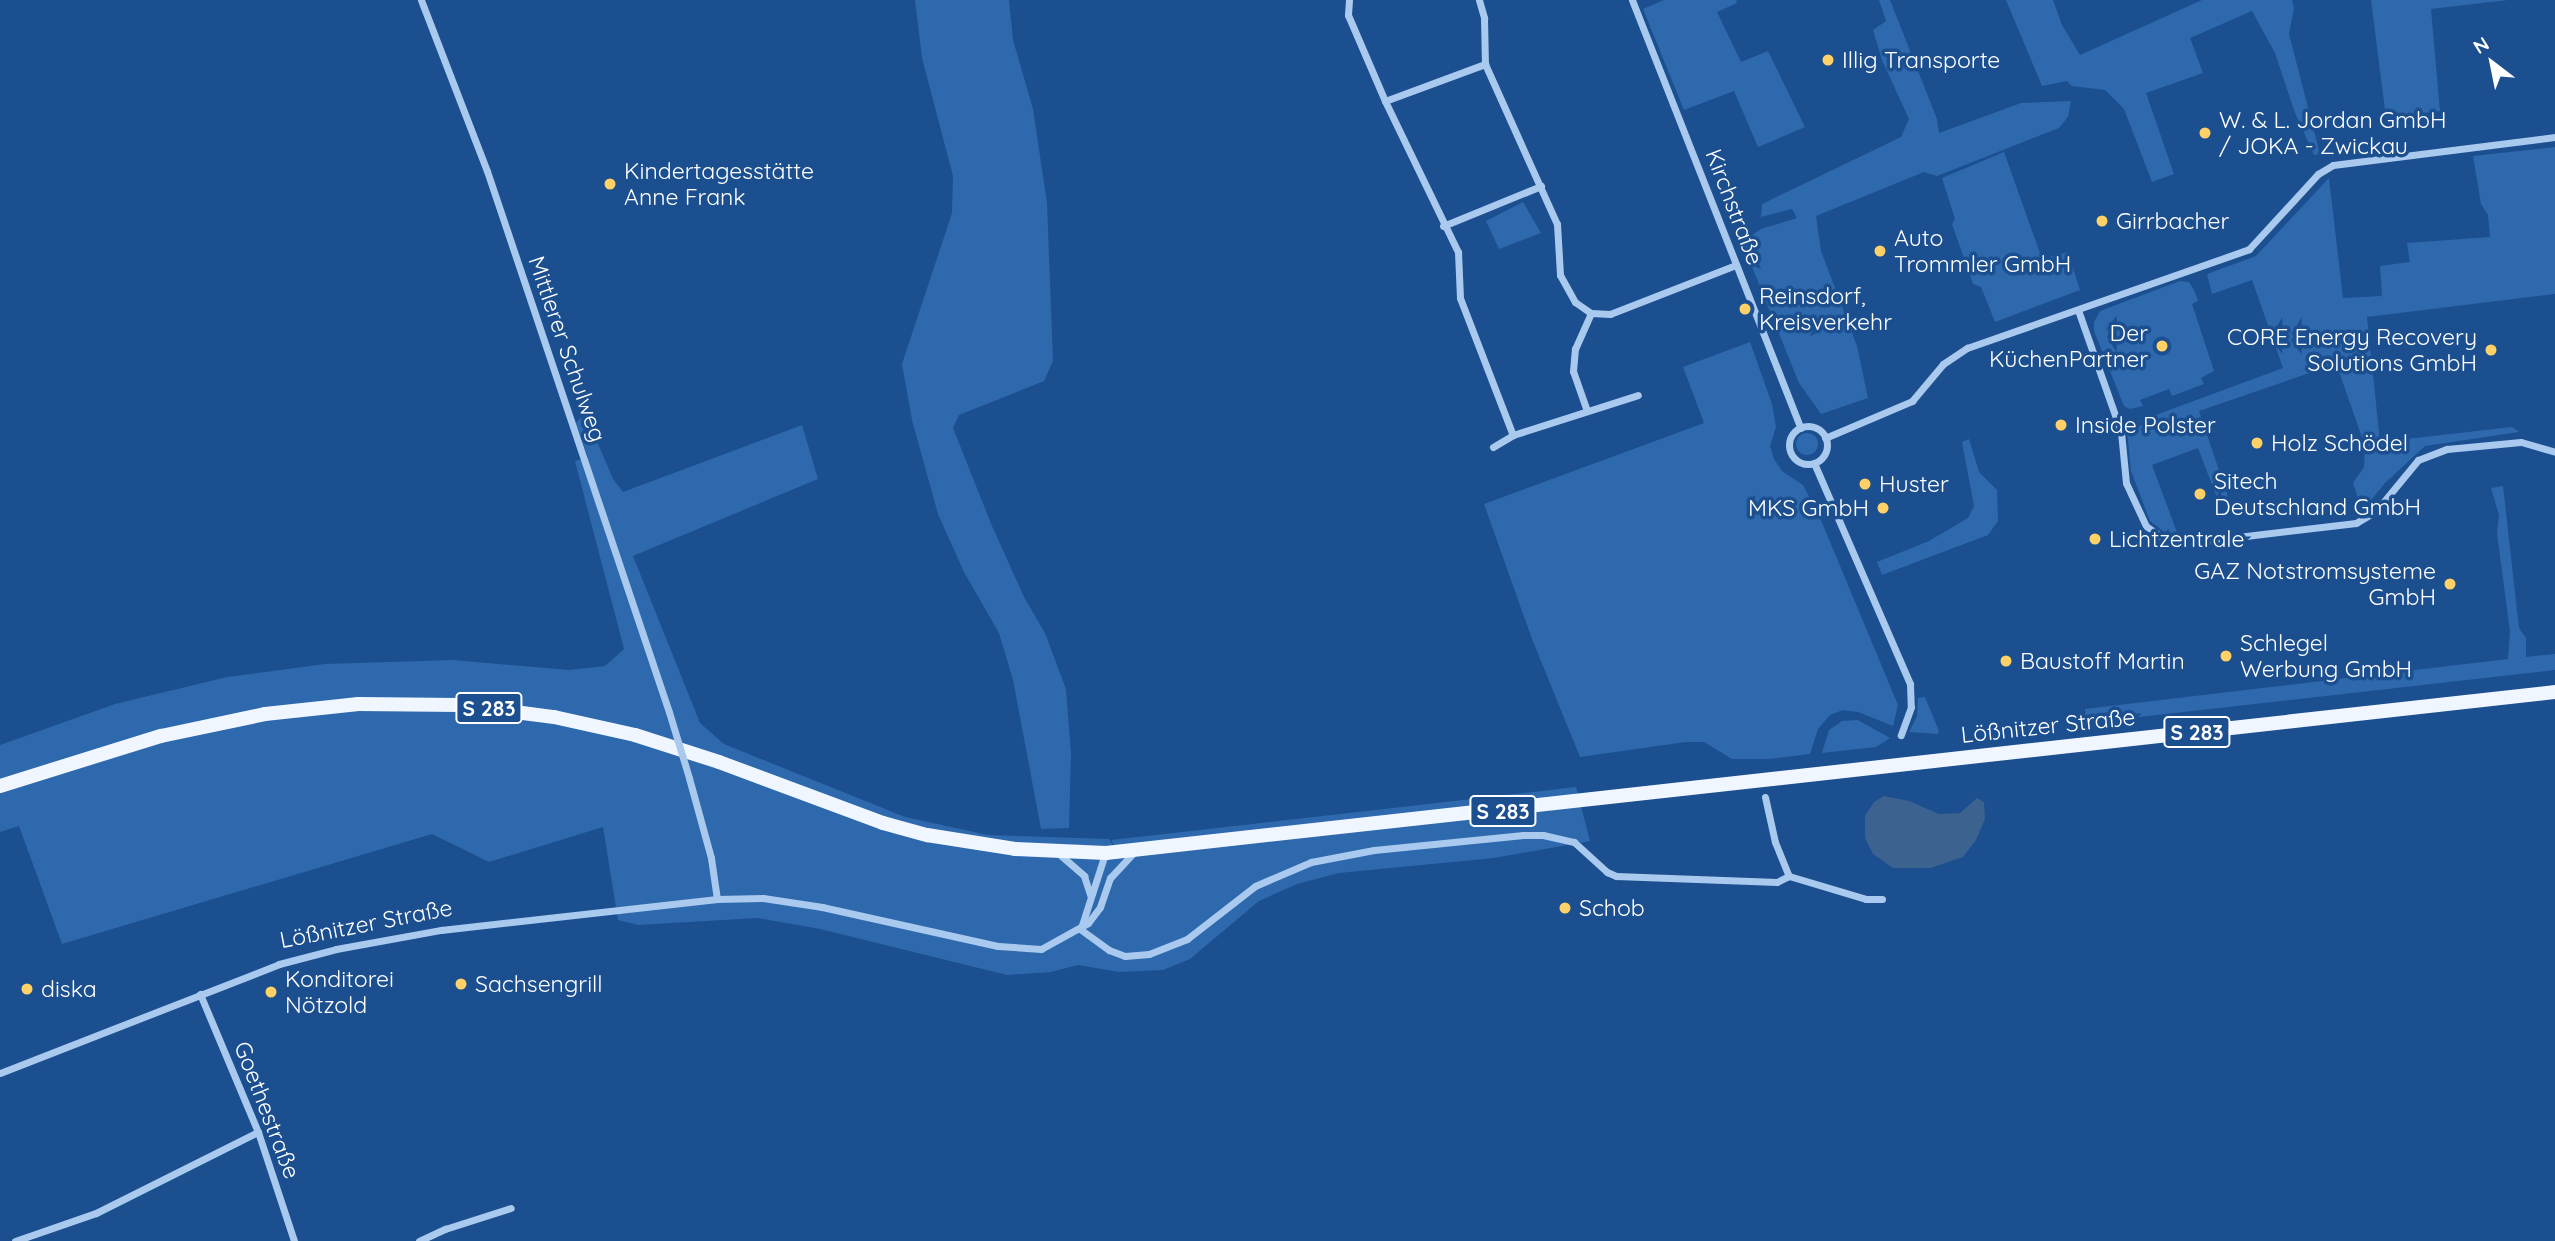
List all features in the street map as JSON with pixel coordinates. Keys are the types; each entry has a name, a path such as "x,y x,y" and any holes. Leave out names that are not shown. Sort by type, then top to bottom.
{"main road":[{"name":"Lößnitzer Straße","path":"1135,851 2555,692"},
{"name":"S 283","path":"0,786 96,754 231,720 358,704 460,705 554,717 635,735 719,762 883,824 927,835 1058,853 1135,851"}],"street":[{"name":"Mittlerer Schulweg","path":"421,0 487,172 669,712 711,858 717,899"},
{"path":"1349,0 1348,15 1385,101 1458,253 1460,298 1513,435"},
{"path":"1479,0 1484,18 1485,64 1557,224 1560,275 1575,302 1591,313 1610,314 1736,265"},
{"name":"Kirchstraße","path":"1632,0 1801,428"},
{"path":"1385,101 1485,64"},
{"path":"1825,438 1912,401 1954,355 2255,245 2318,174 2333,165 2555,137"},
{"path":"1443,226 1541,186"},
{"path":"2078,310 2121,432 2126,483 2143,521 2164,541 2196,542 2356,523 2376,512 2418,460 2447,449 2521,442 2555,452"},
{"path":"1587,411 1573,371 1575,349 1591,313"},
{"path":"1493,447 1513,435 1638,395"},
{"path":"1813,427 1825,438 1825,452 1814,463 1798,461 1790,452 1791,436 1801,428 1813,427"},
{"path":"1814,463 1910,684 1912,707 1901,734"},
{"path":"1765,797 1775,842 1789,876"},
{"path":"1080,929 1109,950 1125,956 1149,954 1171,948 1187,939 1255,886 1311,862 1374,850 1523,835 1543,835 1574,842 1607,872 1616,876 1777,883 1789,876 1866,899 1882,899"},
{"path":"1110,878 1135,851"},
{"path":"1058,853 1084,877 1091,902"},
{"path":"1080,929 1096,913 1110,878 1111,864 1106,853"},
{"path":"1080,929 1091,902 1097,870 1106,853"},
{"name":"Lößnitzer Straße","path":"0,1073 278,964 337,949 441,930 717,899 789,900 1018,949 1041,949 1080,929"},
{"name":"Goethestraße","path":"200,993 258,1132 294,1241"},
{"path":"15,1241 96,1213 258,1132"},
{"path":"419,1241 444,1229 511,1208"}],"shaded area":[{"path":"915,0 1009,0 1013,40 1033,109 1047,203 1053,361 1044,381 959,415 953,428 992,526 1024,597 1045,633 1066,689 1071,754 1069,828 1041,829 1013,680 999,633 964,572 938,514 912,420 902,364 952,213 953,176 922,58"},
{"path":"1664,0 1736,0 1737,3 1717,12 1741,62 1768,51 1805,127 1758,147 1734,91 1684,110 1643,9"},
{"path":"1879,0 1890,0 1937,119 1939,133 2021,103 2071,101 2068,117 2059,128 1937,176 1924,172 1816,216 1821,251 1857,346 1868,398 1821,414 1799,383 1742,242 1761,229 1797,218 1792,209 1761,217 1762,204 1901,137 1909,119 1882,60 1873,30 1886,21"},
{"path":"2006,0 2053,0 2062,25 2080,55 2202,0 2292,0 2294,8 2289,34 2320,154 2314,155 2295,113 2275,53 2252,11 2190,38 2203,73 2146,93 2174,174 2152,182 2124,109 2105,90 2072,86 2067,81 2042,86"},
{"path":"2371,0 2508,0 2431,9 2440,111 2386,118"},
{"path":"2555,147 2555,294 2367,317 2380,442 2512,427 2519,432 2425,446 2385,483 2362,511 2353,483 2364,467 2365,446 2337,366 2327,367 2199,411 2228,497 2219,503 2198,448 2152,465 2178,535 2164,532 2150,521 2131,471 2127,430 2134,423 2283,368 2252,280 2212,294 2207,274 2256,256 2329,178 2343,298 2382,296 2380,266 2410,262 2407,243 2490,237 2488,215 2481,204 2473,156"},
{"path":"2004,152 2042,259 2068,252 2080,290 1995,322 1981,287 1973,284 1952,224 1955,219 1942,178"},
{"path":"1523,202 1541,233 1499,249 1486,221"},
{"path":"2180,281 2189,282 2194,290 2198,301 2192,304 2214,371 2201,378 2204,384 2172,396 2169,389 2140,400 2143,406 2130,409 2124,406 2094,331 2094,322 2100,311"},
{"path":"1750,342 1772,404 1776,427 1770,446 1774,459 1782,471 1803,485 1818,513 1898,705 1893,726 1858,712 1843,710 1830,715 1818,729 1810,754 1769,759 1732,759 1704,742 1686,742 1580,757 1532,639 1484,504 1704,423 1683,367"},
{"path":"585,413 613,479 623,492 802,425 818,479 633,556 700,723 724,744 905,817 988,835 1109,839 1124,863 1111,840 1576,787 1590,841 1494,858 1339,873 1297,884 1259,901 1190,959 1163,970 1119,972 1078,965 1051,972 1007,975 820,929 757,918 638,925 618,920 603,827 489,862 432,834 62,944 19,826 0,832 0,745 115,704 227,677 325,664 452,660 569,670 605,666 624,649 575,461 588,457 576,423"},
{"path":"1807,433 1815,436 1818,444 1815,452 1807,455 1799,452 1796,444 1799,436"},
{"path":"1969,439 1979,472 1997,490 1998,521 1988,535 1882,575 1877,562 1929,541 1968,518 1974,506 1962,442"},
{"path":"2503,486 2519,628 2526,638 2526,657 2555,654 2555,670 2086,723 2085,709 2508,659 2510,632 2497,533 2499,515 2491,488"},
{"path":"1925,697 1938,734 1909,732 1917,716 1918,698"},
{"path":"1858,720 1890,738 1876,747 1822,753 1829,730 1842,721"},
{"path":"1884,796 1909,801 1939,814 1960,813 1977,798 1984,802 1985,819 1976,840 1963,857 1931,868 1893,868 1873,854 1865,838 1865,816 1874,802"}],"place":[{"name":"Illig Transporte","path":"1828,60"},
{"name":"W. & L. Jordan GmbH / JOKA - Zwickau","path":"2205,133"},
{"name":"Kindertagesstätte Anne Frank","path":"610,184"},
{"name":"Girrbacher","path":"2102,221"},
{"name":"Auto Trommler GmbH","path":"1880,251"},
{"name":"Reinsdorf, Kreisverkehr","path":"1745,309"},
{"name":"Der KüchenPartner","path":"2162,346"},
{"name":"CORE Energy Recovery Solutions GmbH","path":"2491,350"},
{"name":"Inside Polster","path":"2061,425"},
{"name":"Holz Schödel","path":"2257,443"},
{"name":"Huster","path":"1865,484"},
{"name":"Sitech Deutschland GmbH","path":"2200,494"},
{"name":"MKS GmbH","path":"1883,508"},
{"name":"Lichtzentrale","path":"2095,539"},
{"name":"GAZ Notstromsysteme GmbH","path":"2450,584"},
{"name":"Schlegel Werbung GmbH","path":"2226,656"},
{"name":"Baustoff Martin","path":"2006,661"},
{"name":"Schob","path":"1565,908"},
{"name":"Sachsengrill","path":"461,984"},
{"name":"diska","path":"27,989"},
{"name":"Konditorei Nötzold","path":"271,992"}]}
